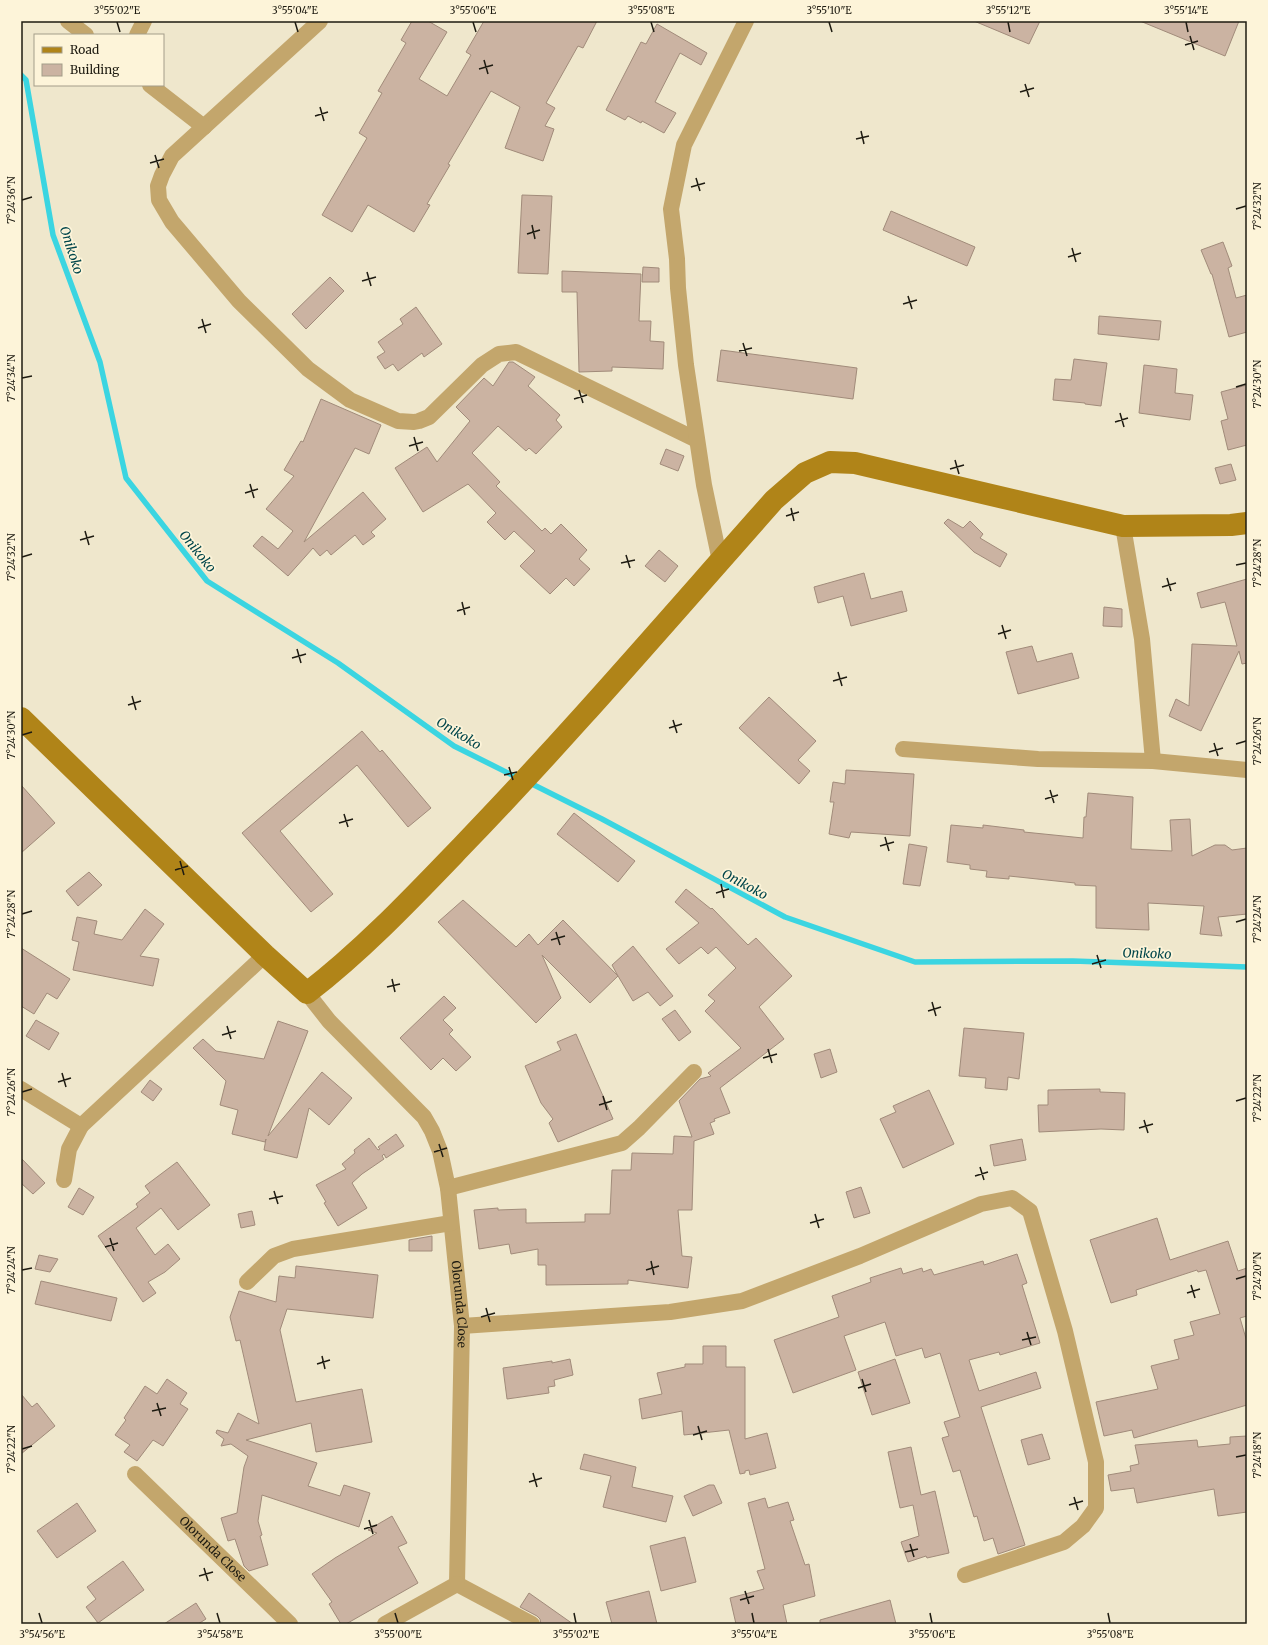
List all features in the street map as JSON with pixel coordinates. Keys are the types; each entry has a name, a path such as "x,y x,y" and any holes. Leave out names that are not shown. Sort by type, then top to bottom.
{"main road":[{"path":"21,718 307,994 340,966 412,897 508,798 774,500 805,473 830,462 855,463 1123,526 1231,525 1247,523"}],"street":[{"path":"68,21 85,34"},
{"path":"138,34 144,21"},
{"path":"320,21 172,156 158,186 159,200 172,222 239,301 308,369 350,400 398,422 419,421 429,417 482,365 499,354 516,352 697,440"},
{"path":"720,561 704,485 686,365 671,209 684,145 746,21"},
{"path":"151,86 204,127"},
{"path":"1123,526 1142,639 1153,761"},
{"path":"903,749 1038,759 1153,761 1247,770"},
{"path":"64,1180 69,1148 81,1126 265,955"},
{"name":"Olorunda Close","path":"307,994 329,1021 424,1116 440,1151 448,1188 462,1326 457,1584"},
{"path":"448,1188 622,1142 639,1128 694,1072"},
{"path":"21,1089 81,1126"},
{"path":"462,1326 670,1312 742,1301 860,1256 981,1204 1012,1198 1030,1211 1065,1331 1096,1462 1096,1508 1083,1526 1064,1542 965,1575"},
{"path":"247,1282 274,1256 293,1249 451,1223"},
{"name":"Olorunda Close","path":"135,1474 290,1624"},
{"path":"384,1624 457,1584 532,1624"}],"building":[{"path":"412,21 428,21 447,32 419,79 447,96 471,55 466,52 484,21 597,21 583,48 578,46 546,103 555,108 545,126 554,129 543,161 505,148 520,107 491,91 448,164 450,165 427,204 430,205 414,232 368,205 352,232 322,215 367,138 359,133 382,93 378,91 406,43 401,40"},
{"path":"974,21 1040,21 1029,44"},
{"path":"1140,21 1239,21 1225,56"},
{"path":"657,24 707,53 701,65 680,53 655,102 676,113 664,133 642,121 641,123 628,116 625,120 606,110 641,42 646,44"},
{"path":"522,195 552,196 548,274 518,273"},
{"path":"891,211 975,247 967,266 883,230"},
{"path":"1223,242 1232,266 1228,268 1236,298 1247,295 1247,332 1229,337 1212,274 1201,250"},
{"path":"643,267 659,268 659,282 642,282"},
{"path":"562,271 641,274 639,321 651,321 650,341 664,342 663,369 612,367 612,371 579,372 577,292 562,292"},
{"path":"330,277 344,291 306,329 292,314"},
{"path":"416,307 442,344 424,357 422,353 398,371 393,364 385,369 377,357 385,352 378,342 403,324 400,319"},
{"path":"1099,316 1161,321 1159,340 1098,334"},
{"path":"721,350 857,368 853,399 717,381"},
{"path":"1074,359 1107,363 1101,406 1053,400 1055,379 1071,380"},
{"path":"509,362 513,362 535,377 528,386 560,415 556,420 562,427 536,454 529,448 526,451 498,426 472,453 500,482 496,486 542,531 545,528 551,534 561,524 587,550 579,559 590,569 574,586 566,578 550,594 520,566 535,551 514,531 505,540 487,522 496,513 468,484 423,512 395,468 427,447 437,462 470,421 456,407 484,378 493,386"},
{"path":"1144,365 1177,369 1175,393 1193,395 1190,420 1139,413"},
{"path":"1247,385 1247,445 1228,450 1221,421 1228,419 1221,392"},
{"path":"321,399 381,425 369,454 355,448 304,542 363,492 386,519 371,532 375,536 363,545 355,535 331,555 327,550 320,556 313,548 288,576 253,546 262,536 278,549 293,531 266,509 294,476 284,470 301,441 303,442"},
{"path":"666,449 684,456 678,471 660,464"},
{"path":"1231,464 1236,480 1220,484 1215,468"},
{"path":"948,519 963,528 970,521 983,534 980,538 1007,554 1000,567 974,552 944,523"},
{"path":"659,550 678,566 665,582 645,566"},
{"path":"864,573 871,599 902,591 907,611 851,626 843,596 818,603 814,587"},
{"path":"1247,579 1247,663 1242,664 1239,651 1201,731 1169,716 1176,699 1189,706 1192,644 1237,646 1225,602 1201,608 1197,593"},
{"path":"1104,607 1122,609 1122,627 1103,626"},
{"path":"1032,646 1037,662 1072,653 1079,678 1018,694 1006,652"},
{"path":"769,697 816,741 798,760 810,771 799,784 739,728"},
{"path":"362,731 380,752 382,750 431,808 408,827 357,765 280,831 333,894 311,912 242,833"},
{"path":"846,770 914,774 910,836 851,832 849,838 829,834 834,802 830,802 833,782 845,784"},
{"path":"21,785 55,823 21,853"},
{"path":"1088,793 1133,797 1131,849 1172,851 1170,820 1190,819 1192,856 1215,845 1225,845 1232,850 1247,848 1247,914 1218,917 1222,936 1200,934 1204,906 1148,903 1149,930 1096,928 1096,886 1075,885 1075,883 1009,876 1009,879 986,877 987,871 970,869 970,865 947,862 951,825 983,828 983,825 1024,830 1024,832 1083,838 1084,817 1086,817"},
{"path":"574,813 635,861 618,882 557,834"},
{"path":"909,844 927,847 920,886 903,884"},
{"path":"89,872 102,885 78,906 66,891"},
{"path":"686,889 711,909 712,908 748,945 756,938 792,976 759,1007 784,1039 720,1088 730,1113 714,1119 715,1121 710,1123 714,1134 694,1141 692,1210 678,1210 682,1256 692,1257 688,1288 628,1280 628,1284 546,1285 546,1265 538,1265 538,1249 511,1254 509,1244 479,1249 474,1210 498,1208 498,1210 526,1209 526,1223 585,1222 585,1214 610,1214 612,1170 631,1170 632,1153 673,1154 674,1136 692,1137 679,1101 700,1079 711,1076 708,1073 741,1048 705,1011 715,1001 708,995 736,968 716,947 708,954 701,947 679,964 666,949 699,923 675,902"},
{"path":"463,900 516,947 529,934 538,945 563,920 618,976 590,1003 542,955 561,998 536,1023 438,922"},
{"path":"145,909 164,924 140,956 159,959 153,986 73,970 79,942 72,940 77,917 97,921 94,934 122,940"},
{"path":"633,946 673,996 660,1006 648,992 633,1001 612,965"},
{"path":"21,948 70,979 57,999 47,993 34,1014 21,1006"},
{"path":"444,996 456,1008 443,1020 453,1030 449,1034 471,1057 456,1071 443,1058 431,1070 400,1038"},
{"path":"675,1010 691,1032 679,1041 662,1019"},
{"path":"36,1020 59,1033 49,1050 26,1036"},
{"path":"278,1021 308,1031 268,1136 322,1072 352,1098 329,1125 309,1108 297,1158 264,1150 266,1139 265,1142 232,1134 238,1110 220,1105 226,1081 193,1048 203,1039 216,1051 264,1059"},
{"path":"964,1028 1024,1033 1019,1079 1008,1077 1007,1090 985,1088 986,1078 959,1076"},
{"path":"576,1034 613,1119 558,1142 549,1123 553,1119 541,1103 525,1066 561,1050 557,1042"},
{"path":"830,1049 837,1072 821,1078 814,1054"},
{"path":"150,1080 162,1089 153,1101 141,1092"},
{"path":"1100,1089 1100,1092 1125,1093 1124,1130 1101,1129 1039,1132 1038,1105 1048,1105 1048,1090"},
{"path":"929,1090 954,1144 903,1168 880,1119 896,1112 893,1106"},
{"path":"396,1134 404,1146 386,1158 384,1154 382,1156 384,1159 352,1183 367,1208 338,1226 324,1203 326,1202 316,1185 346,1169 342,1164 355,1153 354,1150 369,1138 378,1150 380,1149 378,1147"},
{"path":"1022,1139 1026,1160 994,1166 990,1145"},
{"path":"21,1158 45,1183 33,1194 21,1183"},
{"path":"177,1162 210,1205 178,1230 161,1208 136,1228 155,1255 168,1244 180,1259 165,1272 148,1282 156,1293 143,1302 98,1236 138,1207 136,1204 150,1193 145,1186"},
{"path":"861,1187 870,1213 854,1218 846,1192"},
{"path":"79,1188 94,1197 83,1215 68,1207"},
{"path":"252,1211 255,1225 241,1228 238,1214"},
{"path":"1157,1218 1170,1260 1228,1241 1238,1271 1247,1268 1247,1316 1240,1318 1247,1342 1247,1405 1134,1438 1132,1430 1104,1436 1096,1402 1158,1389 1151,1366 1179,1359 1174,1340 1194,1335 1190,1322 1220,1314 1206,1270 1198,1272 1197,1270 1136,1290 1137,1295 1111,1303 1090,1240"},
{"path":"432,1236 432,1251 409,1251 409,1240"},
{"path":"1017,1254 1027,1283 1022,1285 1040,1343 1000,1355 999,1352 969,1360 979,1391 1036,1372 1041,1388 981,1407 1025,1545 998,1554 993,1538 984,1541 977,1516 974,1517 960,1470 953,1472 942,1438 949,1436 944,1422 960,1417 940,1353 925,1358 922,1348 896,1356 885,1322 844,1336 856,1370 793,1393 774,1340 839,1317 832,1296 871,1282 870,1278 901,1268 903,1274 922,1268 923,1272 931,1269 934,1275 983,1261 984,1265"},
{"path":"39,1255 58,1259 50,1272 35,1269"},
{"path":"296,1266 378,1275 373,1318 287,1309 280,1330 296,1402 362,1389 372,1442 316,1452 311,1423 246,1440 317,1463 308,1486 340,1496 344,1485 370,1493 359,1527 262,1495 258,1521 262,1535 260,1536 268,1565 249,1571 244,1566 235,1539 228,1541 221,1518 237,1513 244,1467 248,1456 231,1444 221,1446 224,1439 216,1433 217,1430 228,1433 238,1413 259,1424 240,1340 236,1341 230,1317 239,1291 276,1302 279,1276 295,1278"},
{"path":"41,1281 117,1298 111,1321 35,1304"},
{"path":"703,1346 726,1346 726,1367 745,1367 745,1439 767,1433 776,1468 750,1475 749,1470 740,1474 729,1430 684,1435 682,1411 642,1419 639,1399 662,1394 657,1373 685,1367 685,1364 703,1364"},
{"path":"570,1359 573,1375 554,1380 555,1386 548,1387 549,1393 507,1399 503,1368 552,1361 552,1363"},
{"path":"895,1359 910,1403 872,1415 858,1372"},
{"path":"167,1379 187,1393 180,1404 188,1409 163,1446 153,1440 137,1461 124,1452 130,1445 115,1435 126,1420 124,1418 145,1386 157,1394"},
{"path":"21,1394 32,1407 37,1403 55,1426 21,1454"},
{"path":"1042,1434 1050,1459 1028,1465 1021,1440"},
{"path":"1247,1436 1247,1512 1218,1516 1214,1489 1137,1503 1134,1488 1111,1491 1108,1475 1131,1471 1130,1466 1139,1464 1135,1445 1197,1440 1198,1447 1230,1444 1230,1437"},
{"path":"911,1447 921,1495 935,1491 949,1553 927,1558 926,1556 908,1562 901,1542 919,1536 913,1505 900,1508 888,1452"},
{"path":"584,1454 636,1467 632,1487 673,1496 666,1522 603,1507 611,1476 580,1469"},
{"path":"709,1485 714,1485 722,1503 693,1516 684,1496"},
{"path":"765,1498 768,1508 788,1502 794,1520 790,1521 805,1565 809,1564 815,1596 783,1605 787,1624 736,1624 730,1598 764,1589 757,1571 765,1569 748,1503"},
{"path":"77,1503 96,1531 57,1558 37,1531"},
{"path":"392,1516 407,1543 398,1547 418,1583 346,1624 341,1624 329,1604 332,1602 312,1574 335,1558 377,1533 368,1530"},
{"path":"685,1537 696,1582 661,1591 650,1546"},
{"path":"123,1561 144,1590 98,1623 86,1607 96,1599 87,1587"},
{"path":"649,1591 657,1624 612,1624 606,1602"},
{"path":"529,1593 573,1624 541,1624 540,1619 537,1616 520,1607"},
{"path":"890,1600 896,1624 820,1624 820,1620"},
{"path":"196,1603 206,1619 198,1624 164,1624"}],"waterway":[{"name":"Onikoko","path":"21,75 26,80 53,235 100,362 126,478 207,581 338,663 454,746 520,779"},
{"name":"Onikoko","path":"528,782 602,819 785,917 915,962 1073,961 1247,967"}]}
